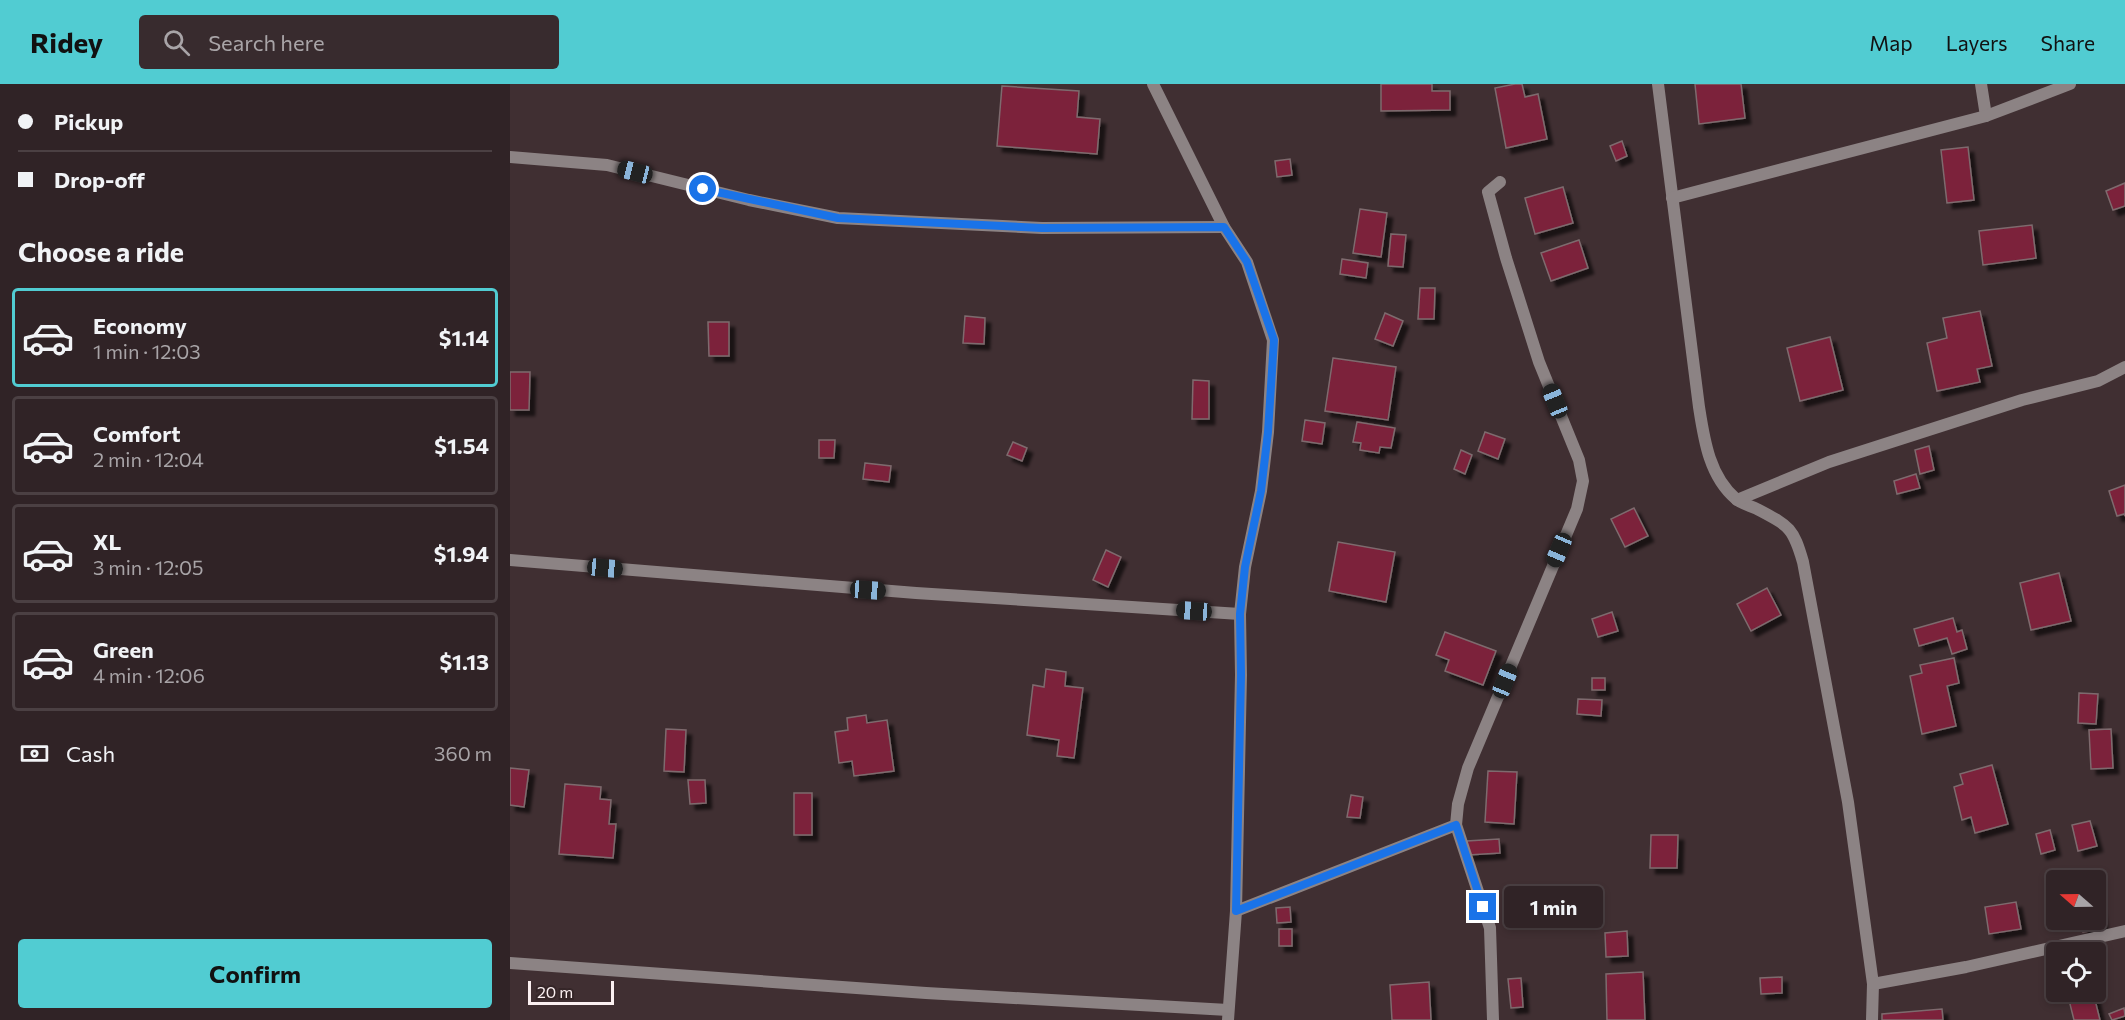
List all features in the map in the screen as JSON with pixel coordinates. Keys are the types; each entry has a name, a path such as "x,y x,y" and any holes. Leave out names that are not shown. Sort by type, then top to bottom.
{"street":[{"path":"510,963 1228,1015 1236,911 1241,675 1240,614 1245,567 1261,491 1268,432 1274,340 1247,262 1224,227 1153,84"},
{"path":"1658,84 1703,434 1713,466 1722,482 1737,500 1789,528 1797,541 1803,562 1848,802 1873,984 1872,1020"},
{"path":"1981,84 1986,116"},
{"path":"1672,198 1986,116 2070,84"},
{"path":"510,157 607,165 749,200 838,218 1042,228 1224,227"},
{"path":"1493,1020 1490,928 1456,825 1458,804 1468,768 1577,509 1583,481 1579,460 1539,362 1498,231 1488,192 1500,182"},
{"path":"1737,500 1829,462 2011,404 2098,381 2125,367"},
{"path":"510,560 916,593 1240,614"},
{"path":"1236,911 1456,825"},
{"path":"1873,984 1966,967 2125,931"}],"building":[{"path":"1381,84 1432,84 1432,91 1450,91 1450,110 1381,111"},
{"path":"1522,84 1525,97 1538,94 1547,139 1506,148 1495,88"},
{"path":"1695,84 1741,84 1745,118 1699,124"},
{"path":"1002,86 1079,91 1077,117 1100,119 1097,154 997,146"},
{"path":"1622,141 1627,156 1616,161 1610,146"},
{"path":"1968,147 1974,200 1947,203 1941,150"},
{"path":"1290,159 1292,175 1277,177 1275,161"},
{"path":"2125,183 2125,206 2113,210 2106,191"},
{"path":"1563,187 1573,223 1535,234 1525,198"},
{"path":"1360,209 1387,213 1381,257 1353,253"},
{"path":"2032,225 2036,258 1983,265 1979,231"},
{"path":"1391,234 1406,235 1403,267 1388,266"},
{"path":"1579,240 1588,268 1551,281 1541,253"},
{"path":"1342,259 1368,263 1366,278 1340,274"},
{"path":"1420,288 1435,288 1434,319 1418,319"},
{"path":"1980,311 1992,366 1977,369 1980,382 1937,391 1927,343 1947,338 1943,318"},
{"path":"1385,313 1403,321 1393,346 1375,339"},
{"path":"965,316 985,318 984,344 963,343"},
{"path":"708,322 729,322 729,356 709,356"},
{"path":"1830,337 1843,390 1800,401 1787,348"},
{"path":"1333,358 1396,367 1388,420 1325,411"},
{"path":"510,372 530,372 529,410 510,410"},
{"path":"1193,380 1209,381 1209,419 1192,419"},
{"path":"1305,420 1325,423 1322,444 1302,441"},
{"path":"1357,422 1395,428 1391,448 1380,447 1379,453 1360,450 1361,443 1353,442"},
{"path":"1485,432 1505,439 1498,459 1478,451"},
{"path":"819,440 835,440 834,458 819,458"},
{"path":"1013,442 1027,448 1022,461 1007,455"},
{"path":"1929,446 1934,470 1920,474 1915,450"},
{"path":"1461,450 1472,455 1465,474 1454,469"},
{"path":"865,463 891,466 889,482 863,479"},
{"path":"1916,474 1920,488 1897,494 1894,481"},
{"path":"2125,485 2125,516 2124,514 2117,516 2109,491"},
{"path":"1634,508 1648,536 1625,547 1611,519"},
{"path":"1338,542 1395,552 1386,602 1329,591"},
{"path":"1106,550 1121,557 1108,587 1093,580"},
{"path":"2059,573 2071,621 2031,630 2020,583"},
{"path":"1767,588 1781,615 1751,631 1737,604"},
{"path":"1612,612 1618,631 1598,637 1592,619"},
{"path":"1953,618 1957,632 1962,630 1967,649 1952,654 1947,638 1919,646 1914,629"},
{"path":"1445,632 1496,651 1483,685 1445,671 1449,660 1436,655"},
{"path":"1954,658 1959,683 1947,686 1956,726 1922,734 1910,676 1922,673 1920,665"},
{"path":"1046,669 1066,672 1065,686 1083,688 1074,758 1057,756 1059,740 1027,735 1033,685 1044,687"},
{"path":"1592,678 1605,678 1605,690 1592,690"},
{"path":"2079,693 2098,694 2096,724 2078,723"},
{"path":"1578,699 1602,700 1601,716 1577,714"},
{"path":"866,715 867,723 887,720 894,771 854,776 852,761 839,763 835,732 848,730 847,718"},
{"path":"666,729 686,730 684,772 664,771"},
{"path":"2111,729 2113,768 2091,769 2089,730"},
{"path":"1992,765 2008,824 1975,833 1971,817 1962,820 1954,787 1963,784 1960,774"},
{"path":"510,768 529,770 524,807 510,805"},
{"path":"1488,771 1517,772 1514,824 1485,822"},
{"path":"688,780 705,780 706,803 690,804"},
{"path":"565,784 601,787 600,799 611,800 609,824 616,824 613,858 559,854"},
{"path":"794,793 812,793 812,835 794,835"},
{"path":"1351,795 1363,797 1360,818 1347,817"},
{"path":"2090,821 2097,846 2078,851 2072,825"},
{"path":"2050,830 2055,850 2041,854 2036,834"},
{"path":"1651,835 1678,835 1677,868 1650,868"},
{"path":"1499,839 1500,853 1468,855 1467,841"},
{"path":"2016,902 2021,929 1989,934 1985,907"},
{"path":"1290,907 1291,922 1277,923 1276,908"},
{"path":"1279,929 1292,929 1292,946 1279,946"},
{"path":"1627,931 1628,956 1606,957 1605,933"},
{"path":"1643,972 1645,1020 1607,1020 1606,974"},
{"path":"1782,977 1782,993 1761,994 1760,978"},
{"path":"1521,978 1523,1007 1511,1008 1508,979"},
{"path":"1429,982 1431,1020 1392,1020 1390,985"},
{"path":"2070,1002 2096,1002 2100,1020 2074,1020"},
{"path":"2124,1008 2125,1016 2112,1020 2109,1014"},
{"path":"1942,1009 1943,1020 1882,1020 1882,1014"}],"route":[{"path":"703,189 838,218 1042,228 1224,227 1247,262 1274,340 1268,432 1261,491 1245,567 1240,614 1241,675 1236,911 1456,825 1483,907"}]}
